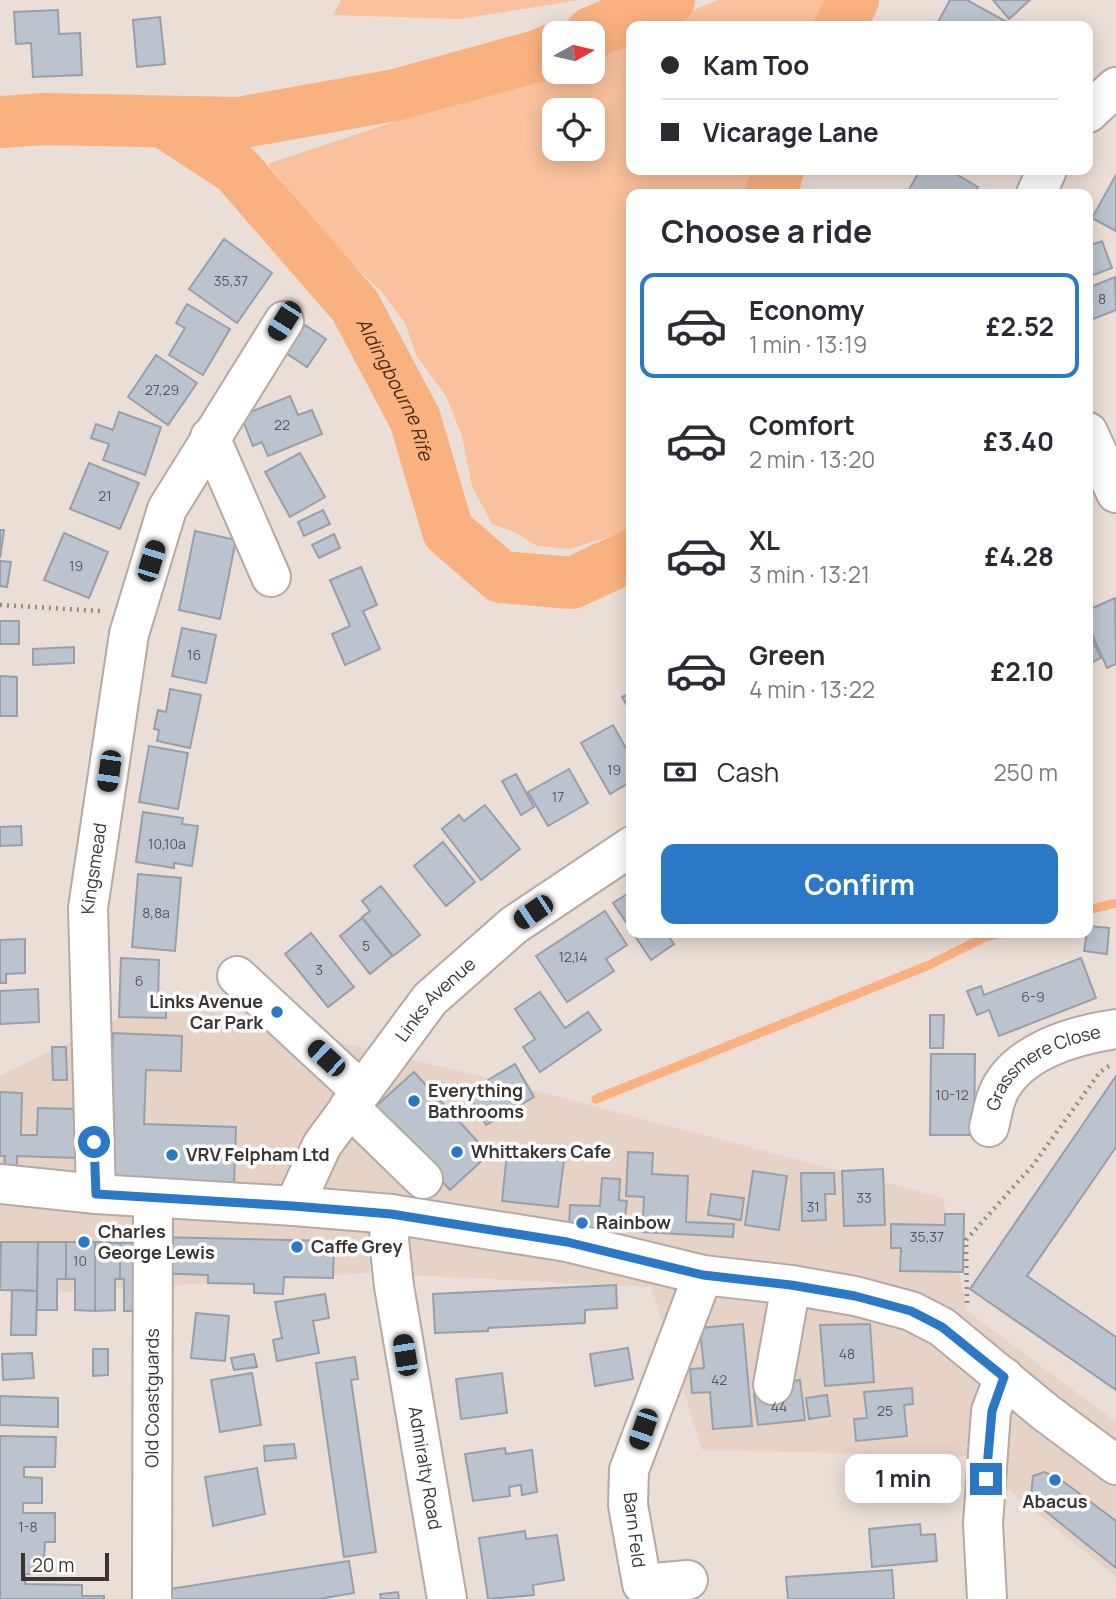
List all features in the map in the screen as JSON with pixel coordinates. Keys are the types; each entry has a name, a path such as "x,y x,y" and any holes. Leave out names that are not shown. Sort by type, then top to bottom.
{"street":[{"path":"1093,108 1116,87"},
{"name":"Kingsmead","path":"96,1194 88,908 129,634 167,509 284,321"},
{"path":"1093,497 1116,493 1098,429"},
{"path":"210,437 271,577"},
{"name":"Links Avenue","path":"293,1206 322,1145 430,999 514,925 626,850"},
{"path":"237,976 355,1099 423,1179"},
{"name":"Grassmere Close","path":"989,1127 998,1094 1010,1075 1027,1058 1072,1039 1116,1029"},
{"path":"0,1184 96,1194 391,1214 567,1242 703,1275 791,1285 855,1296 911,1311 942,1327 1045,1412 1116,1465"},
{"name":"Old Coastguards","path":"152,1599 153,1198"},
{"name":"Admiralty Road","path":"391,1214 389,1240 394,1286 447,1599"},
{"name":"Barn Feld","path":"688,1580 642,1584 628,1505 629,1470 703,1275"},
{"path":"773,1385 791,1285"},
{"path":"987,1599 984,1511 992,1411 1004,1377"}],"path":[{"path":"0,606 136,613"},
{"path":"967,1311 966,1240 1033,1165 1100,1072 1116,1062"}],"shaded area":[{"path":"341,0 579,0 460,19 333,15"},
{"path":"719,0 830,0 820,21 666,21"},
{"path":"626,39 626,175 752,175 750,189 626,189 626,531 570,549 537,546 515,532 492,524 472,486 462,436 446,396 416,355 405,323 383,293 331,244 268,164 542,72 542,84 606,84 606,47"},
{"path":"161,999 468,1073 943,1198 967,1311 1116,1422 1116,1577 967,1456 702,1450 651,1287 369,1273 50,1293 0,1268 0,1075"}],"building":[{"path":"950,0 967,0 1005,21 939,21"},
{"path":"993,0 1030,0 1009,19"},
{"path":"58,10 59,34 80,33 82,75 33,77 31,43 16,44 14,12"},
{"path":"160,17 165,64 137,67 133,20"},
{"path":"917,175 958,175 978,187 977,189 909,189"},
{"path":"1116,175 1116,231 1093,216"},
{"path":"224,239 272,273 237,323 189,289"},
{"path":"1102,241 1112,268 1093,275 1093,244"},
{"path":"1115,277 1116,310 1093,319 1093,286"},
{"path":"187,304 230,329 203,375 169,355 185,328 176,323"},
{"path":"305,325 326,339 307,367 286,353"},
{"path":"156,355 197,383 168,425 128,397"},
{"path":"290,396 298,415 312,410 322,434 268,456 262,442 253,446 241,416"},
{"path":"119,412 161,427 145,475 103,460 109,444 91,438 96,424 113,430"},
{"path":"300,453 325,497 290,517 265,472"},
{"path":"89,463 139,483 120,529 70,509"},
{"path":"323,510 330,524 304,536 298,522"},
{"path":"0,530 4,530 0,558"},
{"path":"195,531 236,540 220,619 179,610"},
{"path":"64,533 108,552 89,598 44,580"},
{"path":"334,534 340,548 319,558 312,545"},
{"path":"0,561 11,562 7,587 0,586"},
{"path":"361,567 377,605 363,611 380,649 345,665 332,634 350,626 330,580"},
{"path":"1115,598 1116,664 1107,668 1093,636 1093,608"},
{"path":"0,621 19,621 19,644 0,644"},
{"path":"182,628 216,635 206,683 172,676"},
{"path":"1093,641 1101,658 1093,662"},
{"path":"74,647 74,663 33,665 33,649"},
{"path":"0,676 17,677 17,716 0,716"},
{"path":"170,689 201,695 190,748 157,741 159,730 154,729 158,710 166,712"},
{"path":"613,725 626,748 626,785 610,794 581,743"},
{"path":"149,746 188,753 178,809 139,802"},
{"path":"569,769 588,803 548,826 528,792"},
{"path":"516,774 534,807 521,815 502,781"},
{"path":"485,805 520,849 481,880 442,829 459,815 464,821"},
{"path":"143,812 183,818 182,824 198,826 192,866 174,863 174,868 136,862"},
{"path":"21,826 22,845 0,846 0,827"},
{"path":"443,842 475,882 446,906 414,866"},
{"path":"138,874 181,878 175,951 132,947"},
{"path":"381,886 420,935 393,956 362,917 370,911 362,901"},
{"path":"626,895 626,922 613,903"},
{"path":"605,911 627,945 606,959 614,971 567,1002 536,956"},
{"path":"362,918 392,956 370,974 340,936"},
{"path":"1093,926 1109,928 1107,954 1084,951 1086,938 1093,938"},
{"path":"311,933 354,987 328,1007 285,954"},
{"path":"636,938 670,938 674,944 651,960"},
{"path":"25,939 25,973 6,974 6,983 0,983 0,940"},
{"path":"121,958 159,960 158,1003 166,1003 166,1018 119,1017"},
{"path":"1081,958 1096,998 999,1036 989,1010 977,1015 967,991 981,986 984,995"},
{"path":"38,989 39,1022 0,1024 0,991"},
{"path":"540,992 565,1028 588,1012 601,1030 540,1072 523,1047 535,1039 515,1009"},
{"path":"930,1015 944,1015 943,1048 930,1048"},
{"path":"113,1033 182,1036 181,1071 146,1070 144,1124 236,1127 234,1184 107,1178"},
{"path":"52,1047 66,1047 67,1080 53,1080"},
{"path":"931,1054 975,1054 974,1135 930,1135"},
{"path":"515,1064 534,1097 486,1125 471,1099 492,1087 488,1080"},
{"path":"414,1072 489,1154 450,1190 375,1107"},
{"path":"1116,1076 1116,1147 1027,1276 1116,1337 1116,1390 970,1289"},
{"path":"0,1092 22,1093 21,1135 37,1135 38,1108 78,1109 76,1158 17,1156 17,1169 4,1169 5,1156 0,1156"},
{"path":"628,1152 653,1153 652,1174 688,1176 686,1222 734,1224 733,1237 569,1228 570,1205 600,1206 602,1178 620,1179 619,1200 627,1201 625,1217 643,1218 644,1197 626,1196"},
{"path":"507,1153 564,1160 558,1207 502,1201"},
{"path":"883,1169 885,1225 844,1226 842,1171"},
{"path":"753,1171 787,1176 779,1230 745,1225"},
{"path":"801,1173 834,1173 835,1194 825,1194 826,1220 802,1221"},
{"path":"711,1194 744,1198 741,1220 708,1215"},
{"path":"945,1214 964,1214 963,1272 900,1271 901,1248 891,1248 891,1224 945,1225"},
{"path":"155,1237 334,1241 333,1278 284,1277 283,1294 254,1293 254,1284 208,1283 208,1275 154,1273"},
{"path":"1,1242 38,1242 37,1291 0,1290"},
{"path":"38,1242 66,1242 66,1279 57,1279 57,1310 37,1310"},
{"path":"66,1242 95,1242 95,1311 75,1310 75,1279 66,1279"},
{"path":"95,1242 120,1243 120,1279 115,1279 115,1310 95,1311"},
{"path":"141,1242 141,1311 124,1311 124,1279 120,1279 120,1243"},
{"path":"616,1285 617,1308 585,1310 585,1323 435,1333 433,1294"},
{"path":"12,1290 37,1291 36,1335 11,1335"},
{"path":"325,1294 329,1318 313,1321 319,1353 277,1361 273,1340 282,1338 275,1302"},
{"path":"196,1313 229,1316 225,1361 191,1358"},
{"path":"743,1324 752,1426 713,1429 710,1392 692,1393 690,1369 704,1368 700,1328"},
{"path":"870,1324 874,1382 825,1386 820,1325"},
{"path":"628,1348 633,1379 595,1386 590,1354"},
{"path":"93,1349 108,1349 108,1375 93,1376"},
{"path":"32,1353 34,1378 3,1380 2,1354"},
{"path":"254,1354 257,1367 234,1370 231,1358"},
{"path":"355,1357 358,1379 351,1380 376,1552 344,1557 316,1363"},
{"path":"252,1373 261,1425 220,1432 211,1380"},
{"path":"502,1373 507,1413 461,1419 456,1379"},
{"path":"800,1380 805,1420 758,1425 754,1394 780,1391 778,1383"},
{"path":"912,1388 913,1404 904,1405 907,1436 856,1441 854,1419 867,1418 864,1392"},
{"path":"827,1395 830,1416 809,1419 806,1398"},
{"path":"0,1396 58,1398 58,1427 0,1425"},
{"path":"0,1436 56,1437 55,1467 24,1467 24,1477 42,1478 42,1503 23,1503 23,1513 55,1513 55,1542 45,1542 43,1574 25,1574 25,1584 82,1585 82,1596 104,1596 104,1599 0,1599"},
{"path":"294,1444 296,1458 265,1461 264,1446"},
{"path":"505,1448 506,1454 532,1450 537,1492 522,1495 521,1485 509,1487 510,1496 473,1501 465,1454"},
{"path":"257,1468 265,1514 213,1526 205,1477"},
{"path":"1044,1472 1060,1479 1116,1521 1116,1568 1044,1510 1030,1506 1033,1476"},
{"path":"920,1524 921,1535 935,1534 937,1561 872,1567 869,1529"},
{"path":"525,1531 526,1539 557,1535 564,1580 533,1585 534,1595 488,1599 479,1538"},
{"path":"349,1561 354,1593 319,1599 159,1599 157,1591"},
{"path":"892,1570 894,1599 788,1599 786,1577"},
{"path":"398,1592 399,1599 381,1599 380,1594"}],"waterway":[{"name":"Aldingbourne Rife","path":"606,27 669,0"},
{"name":"Aldingbourne Rife","path":"842,21 853,0"},
{"name":"Aldingbourne Rife","path":"0,122 44,119 238,123 395,95 542,54"},
{"name":"Aldingbourne Rife","path":"164,122 236,169 355,306 415,419 448,531 501,577 572,583 626,558"},
{"name":"Aldingbourne Rife","path":"772,189 777,175"},
{"path":"1093,909 1116,903"},
{"path":"596,1099 929,965 983,938"}],"place":[{"name":"Links Avenue Car Park","path":"277,1012"},
{"name":"Everything Bathrooms","path":"414,1101"},
{"name":"Whittakers Cafe","path":"457,1152"},
{"name":"VRV Felpham Ltd","path":"172,1155"},
{"name":"Rainbow","path":"582,1223"},
{"name":"Charles George Lewis","path":"84,1242"},
{"name":"Caffe Grey","path":"297,1247"},
{"name":"Abacus","path":"1055,1480"}],"route":[{"path":"94,1142 96,1194 391,1214 463,1224 567,1242 703,1275 791,1285 855,1296 911,1311 942,1327 1004,1377 992,1411 986,1479"}]}
